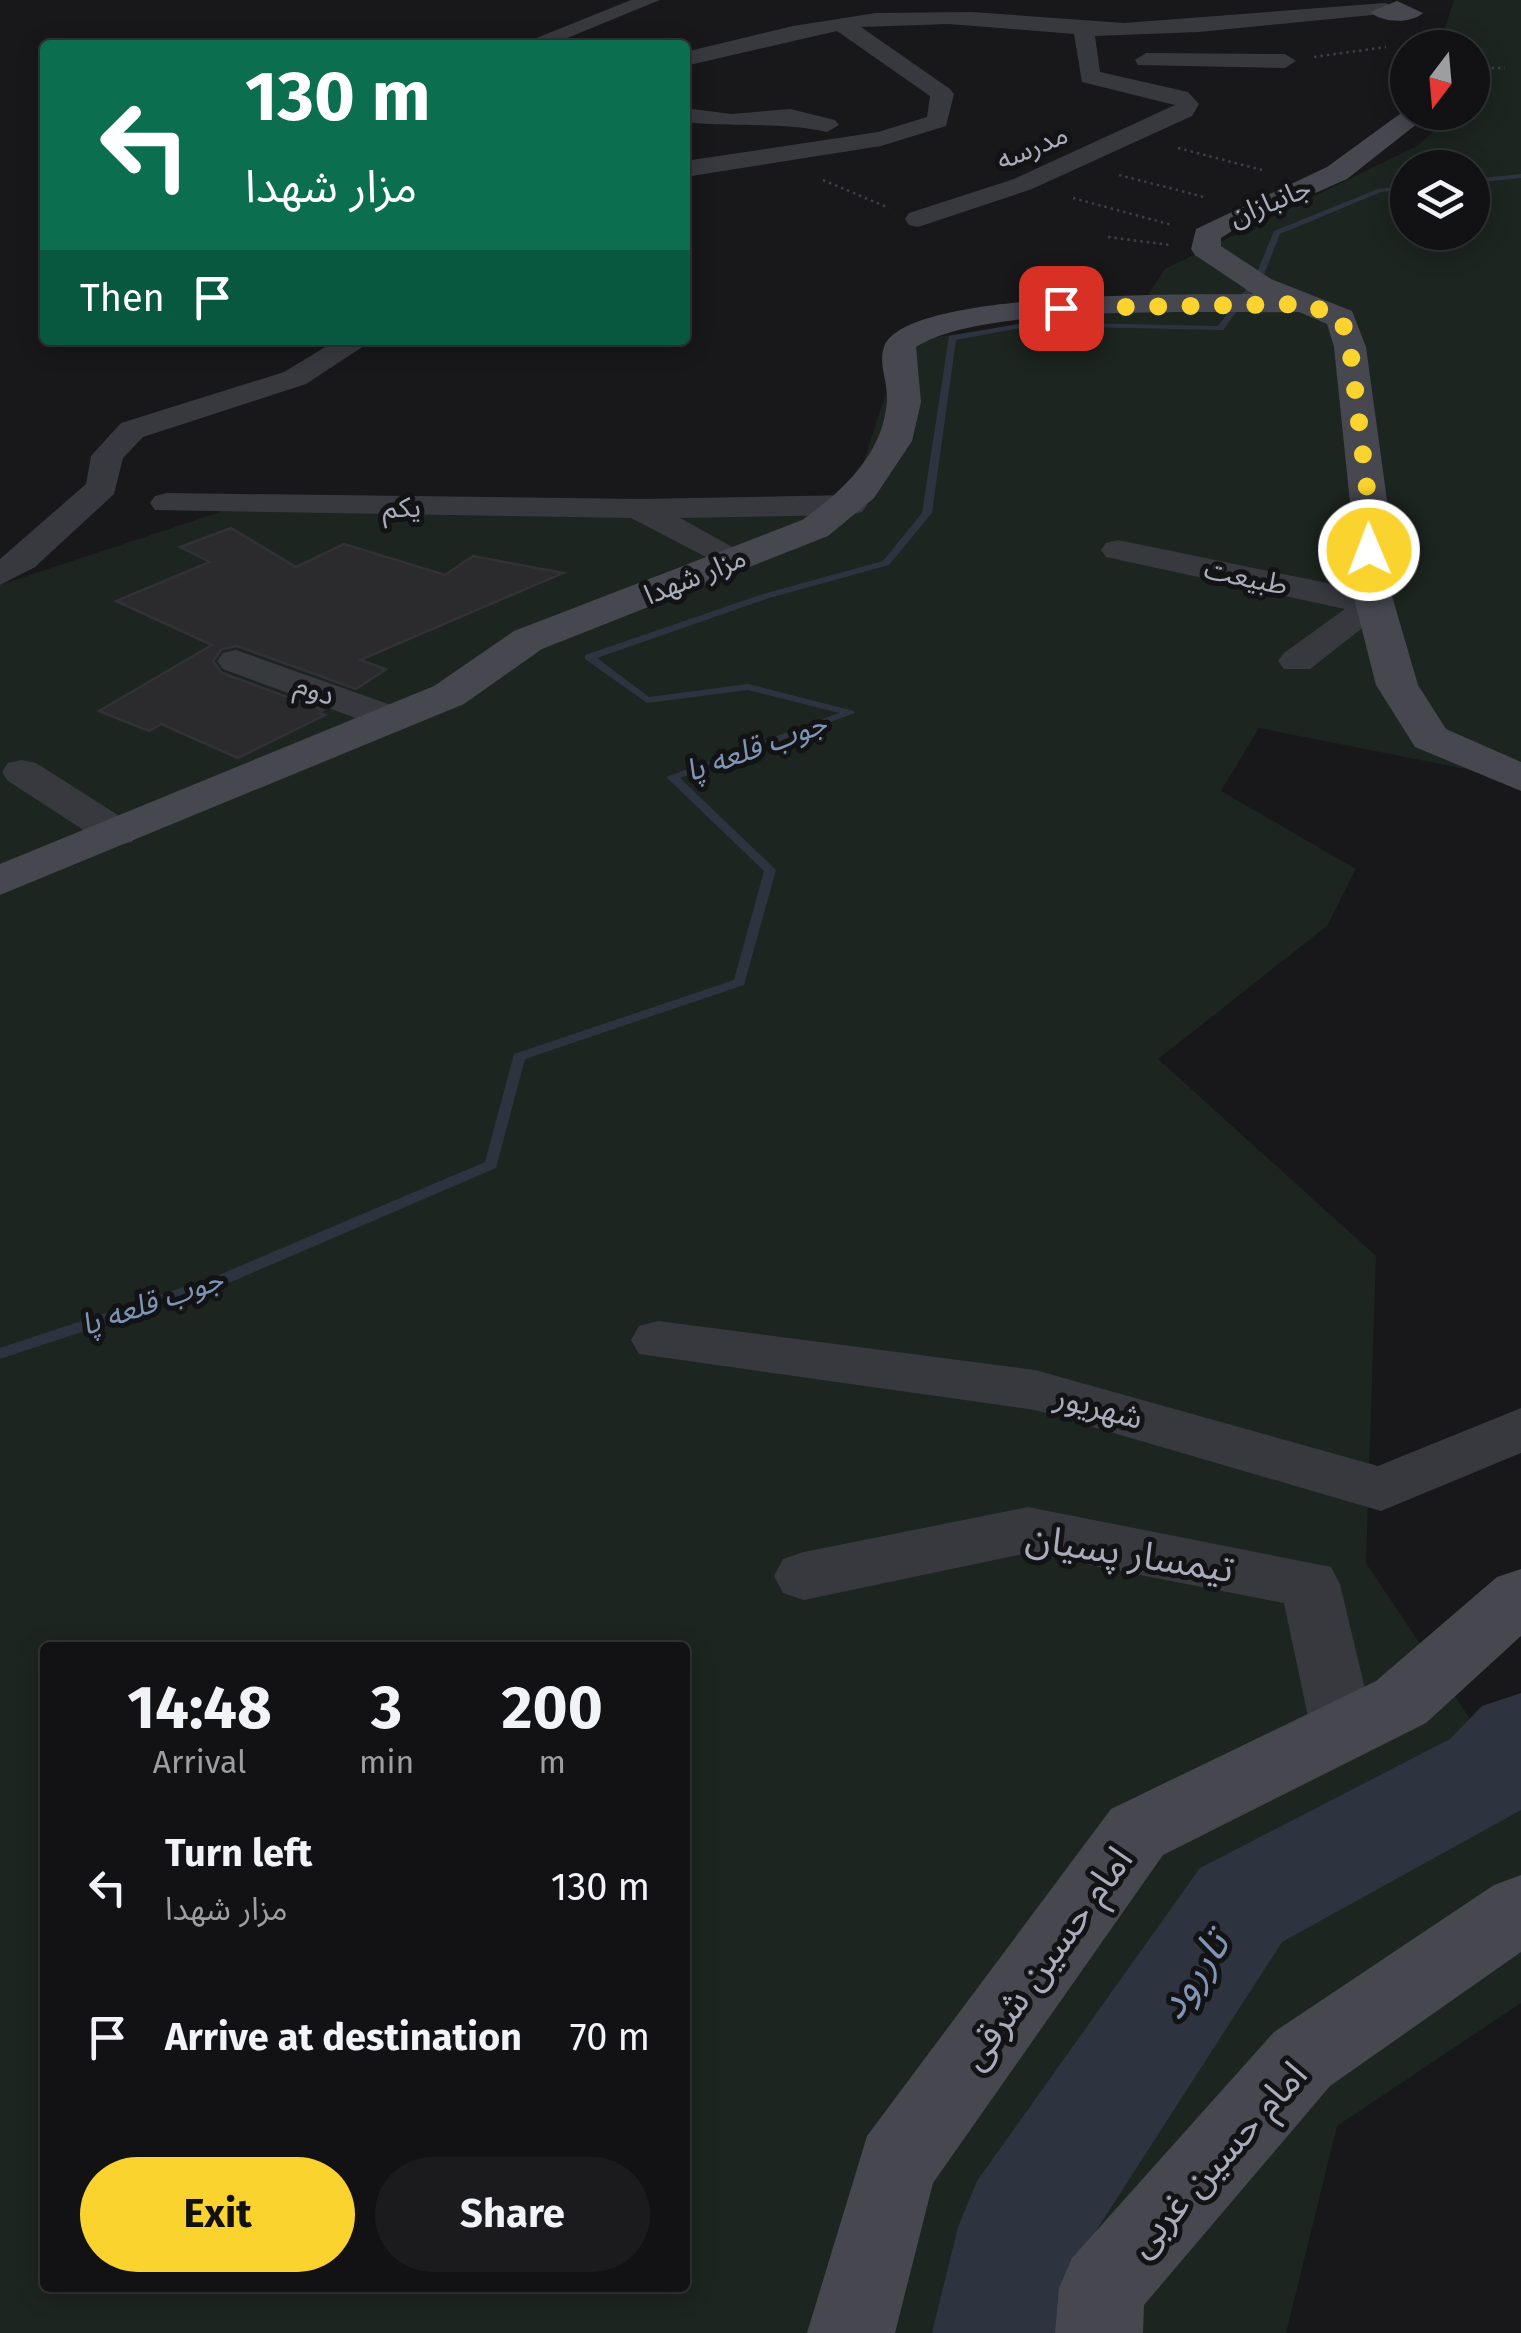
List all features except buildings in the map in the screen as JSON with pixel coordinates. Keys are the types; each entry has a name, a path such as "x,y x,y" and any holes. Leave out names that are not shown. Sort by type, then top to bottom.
{"street":[{"path":"543,40 650,0"},
{"path":"690,56 758,26 846,0"},
{"path":"1095,26 1226,0"},
{"path":"690,57 901,18 1168,30 1339,10 1403,8"},
{"path":"690,168 881,139 938,120 942,94 843,26"},
{"path":"1095,26 1086,59 1285,61"},
{"path":"850,59 889,55"},
{"name":"مدرسه","path":"918,219 1023,184 1184,111 1187,104 1166,93 1090,77 1086,59"},
{"path":"690,78 718,75"},
{"path":"696,115 731,121 790,116 824,122 829,131 802,149"},
{"name":"جانبازان","path":"1396,130 1364,156 1317,184 1258,211 1218,222 1206,242 1245,294 1306,304 1341,318 1350,347 1371,522 1368,579 1397,685 1430,738 1521,778"},
{"name":"مزار شهدا","path":"0,881 449,695 528,640 815,528 850,505 868,484 898,424 904,400 898,357 902,342 914,328 990,312 1245,294"},
{"path":"0,574 31,553 102,487 107,456 132,430 295,378 350,345"},
{"name":"یکم","path":"167,503 638,508 850,505"},
{"name":"یکم","path":"638,508 733,561"},
{"name":"طبیعت","path":"1118,550 1375,604"},
{"path":"1297,661 1375,604"},
{"name":"دوم","path":"236,661 394,719"},
{"path":"22,772 117,834"},
{"name":"شهریور","path":"658,1340 1036,1390 1381,1490 1521,1429"},
{"name":"تیمسار پسیان","path":"804,1576 1028,1530 1310,1584 1342,1732"},
{"name":"امام حسین شرقی","path":"851,2333 896,2164 1137,1832 1401,1702 1521,1596"},
{"name":"امام حسین غربی","path":"1098,2333 1102,2288 1302,2059 1521,1908"}],"path":[{"path":"1285,61 1390,46"},
{"path":"1490,68 1505,68"},
{"path":"1129,136 1317,184"},
{"path":"802,149 827,184 918,219"},
{"path":"1073,163 1258,211"},
{"path":"1023,184 1206,242"},
{"path":"1108,238 1206,242"}],"shaded area":[{"path":"1454,0 1521,0 1521,780 1259,728 1221,791 1356,869 1327,926 1158,1059 1376,1256 1366,1563 1521,1795 1521,2003 1337,2126 1286,2333 0,2333 0,585 244,504 850,505 902,342 1140,307 1165,269 1390,159 1390,250 1490,250 1490,150 1409,150 1435,130 1490,130 1490,30 1444,30"}],"waterway":[{"name":"جوب قلعه پا","path":"1490,179 1521,176"},
{"name":"جوب قلعه پا","path":"0,1354 219,1281 491,1165 519,1057 740,982 770,870 672,777 850,713 748,687 647,700 589,657 766,596 886,563 927,513 952,338 1030,324 1220,328 1259,277 1277,233 1390,189"},
{"name":"تاررود","path":"999,2333 1023,2227 1241,1905 1489,1773 1521,1739"}],"route":[{"path":"1061,308 1306,304 1341,318 1350,347 1371,522 1369,550"}]}
